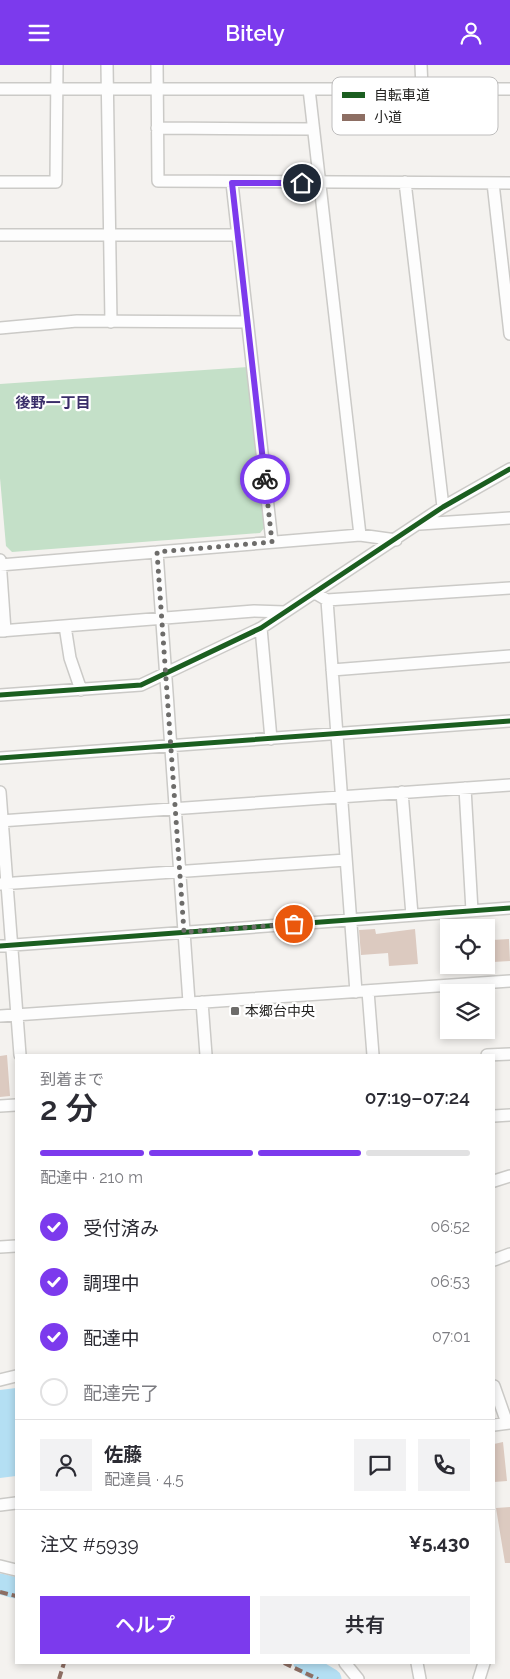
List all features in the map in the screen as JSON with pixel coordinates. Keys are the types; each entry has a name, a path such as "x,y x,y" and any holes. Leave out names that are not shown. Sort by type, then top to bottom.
{"street":[{"path":"0,182 56,182 57,65"},
{"path":"107,65 111,321"},
{"path":"157,65 158,181 232,183 510,183"},
{"path":"0,89 332,89"},
{"path":"309,89 312,129 320,183 360,535"},
{"path":"157,128 312,129"},
{"path":"406,182 443,507"},
{"path":"232,183 272,542"},
{"path":"494,183 510,334"},
{"path":"0,235 238,235"},
{"path":"0,328 77,321 248,322"},
{"path":"0,695 141,685 261,628 443,507 510,469"},
{"path":"420,524 510,518"},
{"path":"0,565 360,535 396,540"},
{"path":"157,552 189,1003"},
{"path":"0,560 3,631 254,611 285,612"},
{"path":"316,593 327,600 510,588"},
{"path":"327,600 349,920 356,992"},
{"path":"65,626 70,658 81,690"},
{"path":"261,628 271,739"},
{"path":"332,670 510,656"},
{"path":"0,758 510,721"},
{"path":"1,821 510,785"},
{"path":"465,788 472,911"},
{"path":"0,792 6,945 20,1054"},
{"path":"402,792 412,915"},
{"path":"4,884 346,860"},
{"path":"6,945 510,908"},
{"path":"0,1016 510,981"},
{"path":"368,991 373,1054"},
{"path":"202,1002 206,1054"},
{"path":"495,1055 510,1054"},
{"path":"0,1106 15,1105"},
{"path":"495,1116 510,1115"},
{"path":"495,1181 510,1176"},
{"path":"0,1247 15,1246"},
{"path":"495,1260 510,1254"},
{"path":"0,1381 15,1376"},
{"path":"495,1388 509,1423 495,1425"},
{"path":"0,1505 15,1503"},
{"path":"0,1566 15,1570"},
{"path":"346,1664 358,1679"},
{"path":"417,1664 420,1679"},
{"path":"480,1679 484,1664"}],"green space":[{"path":"248,367 265,527 260,533 12,552 6,546 0,478 0,384"}],"water":[{"path":"15,1388 15,1476 0,1478 0,1390"}],"building":[{"path":"375,929 376,934 415,929 418,964 389,966 388,953 361,955 359,930"},
{"path":"509,939 510,961 495,962 495,940"},
{"path":"7,1055 10,1096 0,1097 0,1056"},
{"path":"503,1442 507,1481 495,1482 495,1444"},
{"path":"510,1507 510,1563 505,1563 496,1508"}],"waterway":[{"path":"0,1584 15,1588"},
{"path":"306,1664 331,1679"}],"marked path":[{"path":"0,1592 15,1596"},
{"path":"59,1679 64,1664"},
{"path":"286,1664 318,1679"}],"cycle path":[{"path":"0,695 141,685 261,628 443,507 510,469"},
{"path":"0,758 510,721"},
{"path":"0,946 510,908"}],"way so far":[{"path":"265,479 272,542 157,552 184,932 294,924"}],"place":[{"name":"本郷台中央","path":"235,1011"}],"district":[{"name":"後野一丁目","path":"53,403"}],"route":[{"path":"265,479 232,183 302,183"}]}
